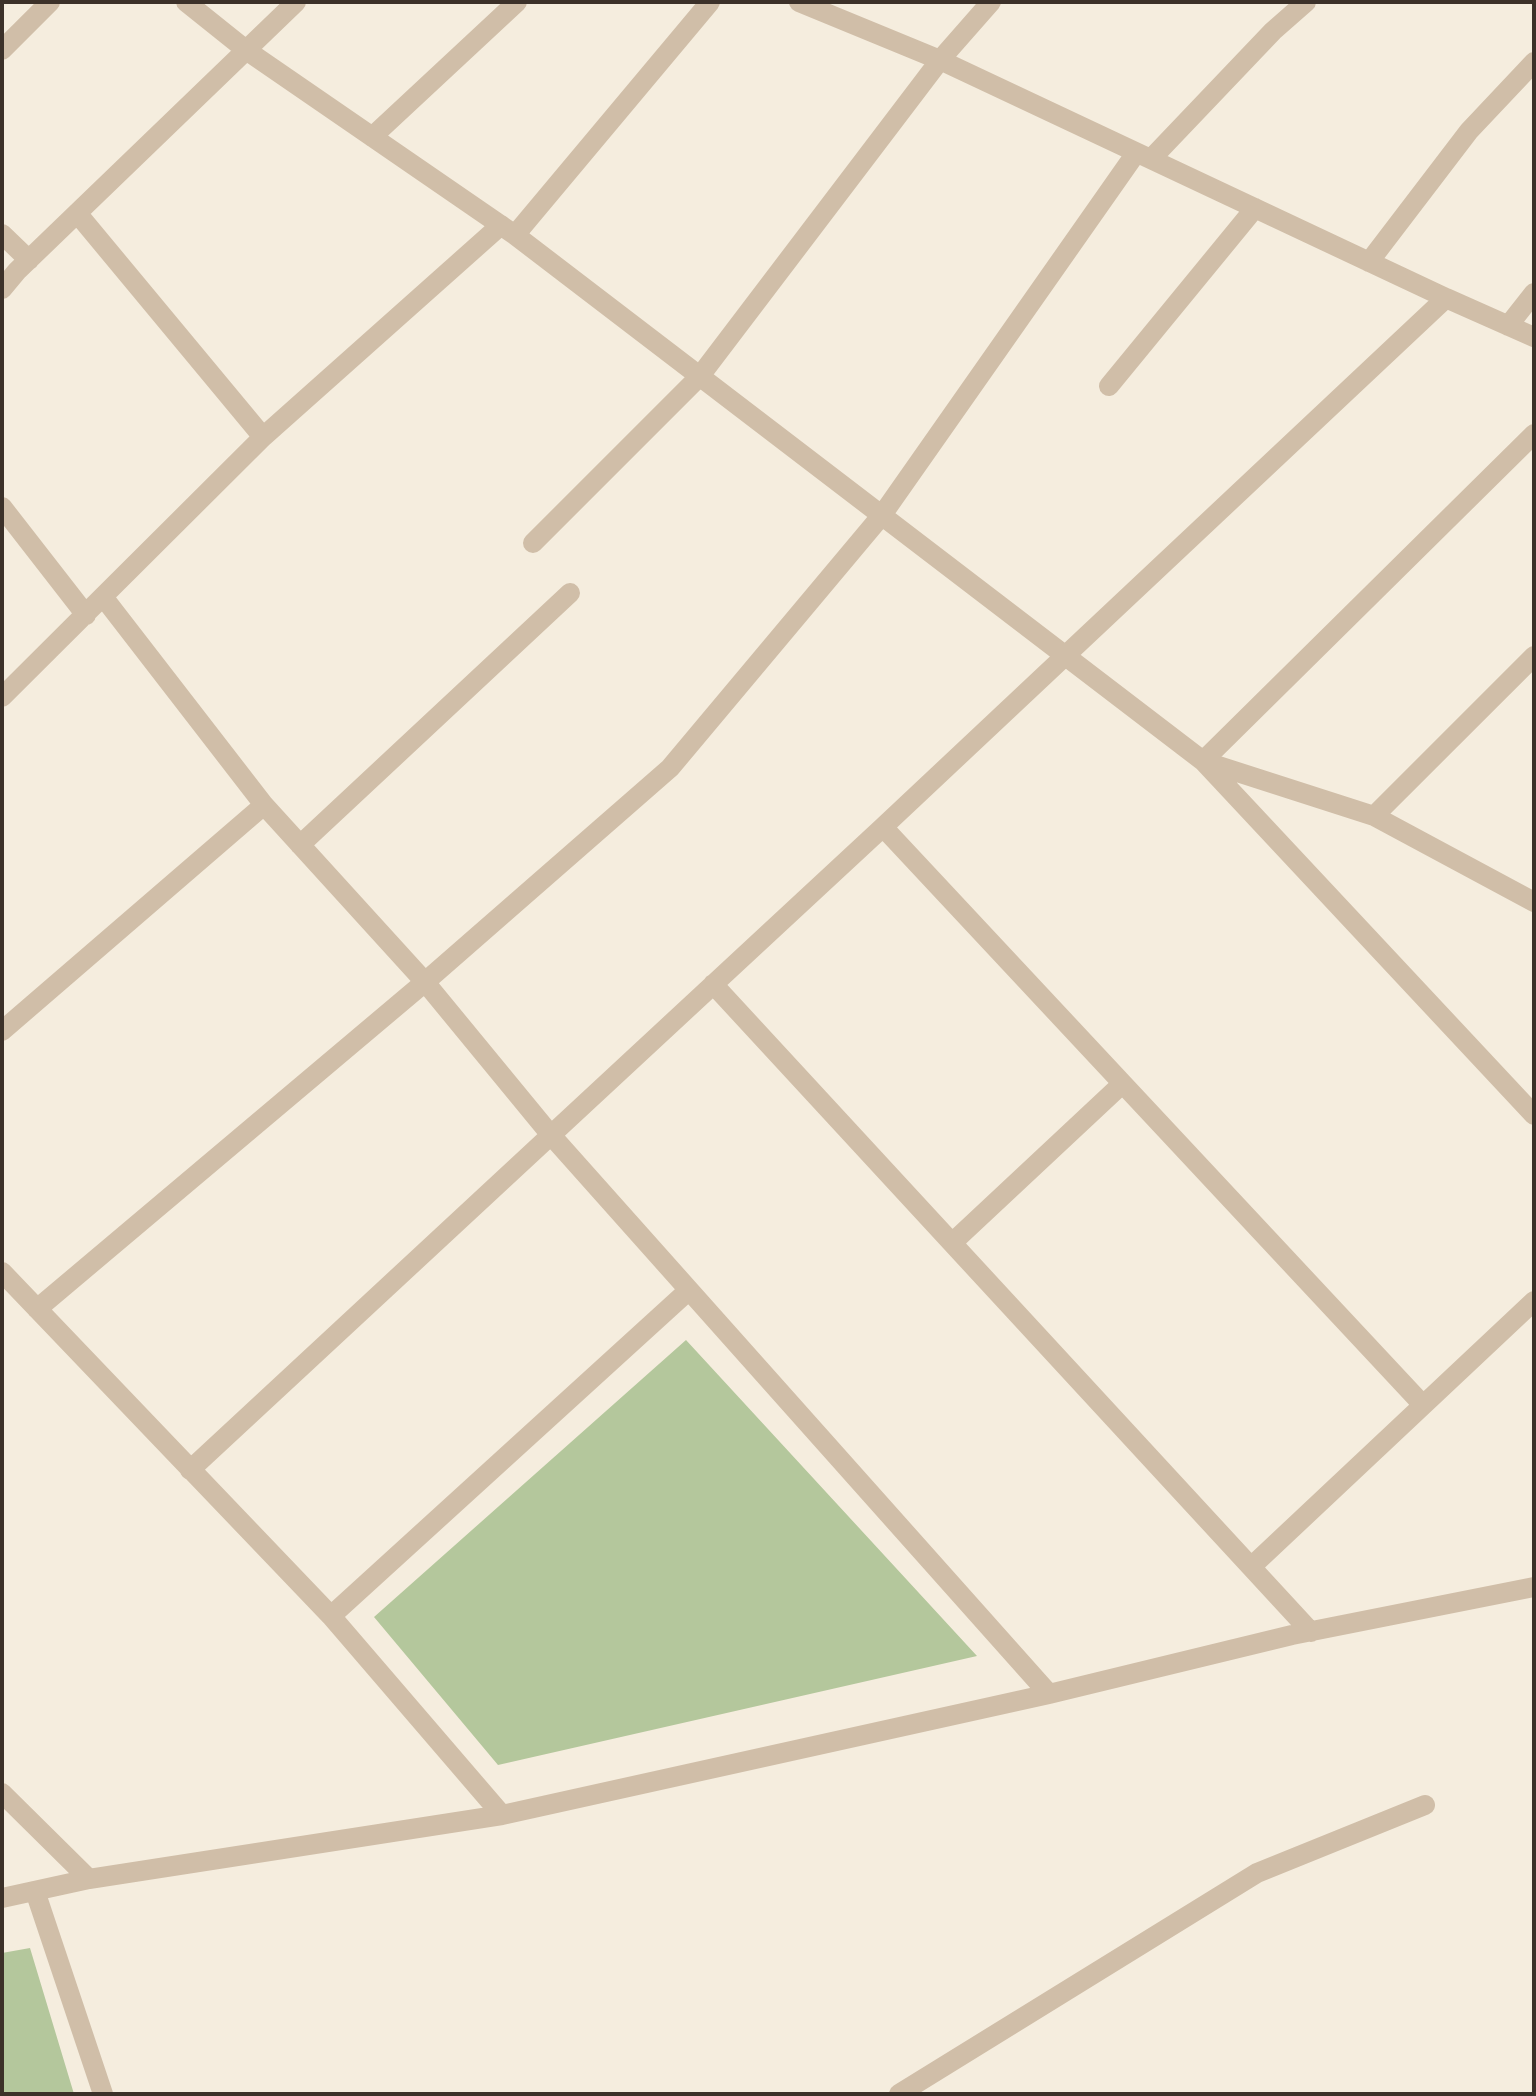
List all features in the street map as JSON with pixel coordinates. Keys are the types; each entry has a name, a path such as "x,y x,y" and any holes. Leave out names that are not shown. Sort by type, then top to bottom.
{"street":[{"path":"2,50 50,2"},
{"path":"186,2 246,50 508,230 1203,761 1533,1110"},
{"path":"2,289 296,2"},
{"path":"372,137 517,2"},
{"path":"2,697 263,437 508,230 710,2"},
{"path":"799,2 940,60 1534,337"},
{"path":"533,543 700,376 940,60 991,2"},
{"path":"37,1309 425,982 670,768 882,515 1143,156 1306,2"},
{"path":"1369,262 1469,131 1534,62"},
{"path":"1109,386 1255,208"},
{"path":"77,213 263,437"},
{"path":"2,234 29,260"},
{"path":"1508,326 1534,293"},
{"path":"190,1470 883,827 1446,298"},
{"path":"1203,761 1534,434"},
{"path":"2,507 86,615"},
{"path":"300,845 570,593"},
{"path":"104,598 264,805 425,982 550,1134 1049,1694"},
{"path":"1374,816 1534,656"},
{"path":"1203,761 1374,816 1530,895"},
{"path":"2,1031 264,805"},
{"path":"883,827 1423,1405"},
{"path":"713,984 1311,1632"},
{"path":"952,1243 1122,1084"},
{"path":"2,1272 331,1616 502,1815"},
{"path":"331,1616 689,1290"},
{"path":"1251,1567 1534,1301"},
{"path":"2,1898 89,1879 502,1815 1049,1694 1311,1632 1534,1587"},
{"path":"2,1793 89,1879"},
{"path":"899,2094 1257,1873 1425,1805"},
{"path":"35,1891 103,2094"}],"green space":[{"path":"686,1340 977,1656 498,1765 374,1617"},
{"path":"30,1948 74,2094 2,2094 2,1953"}]}
